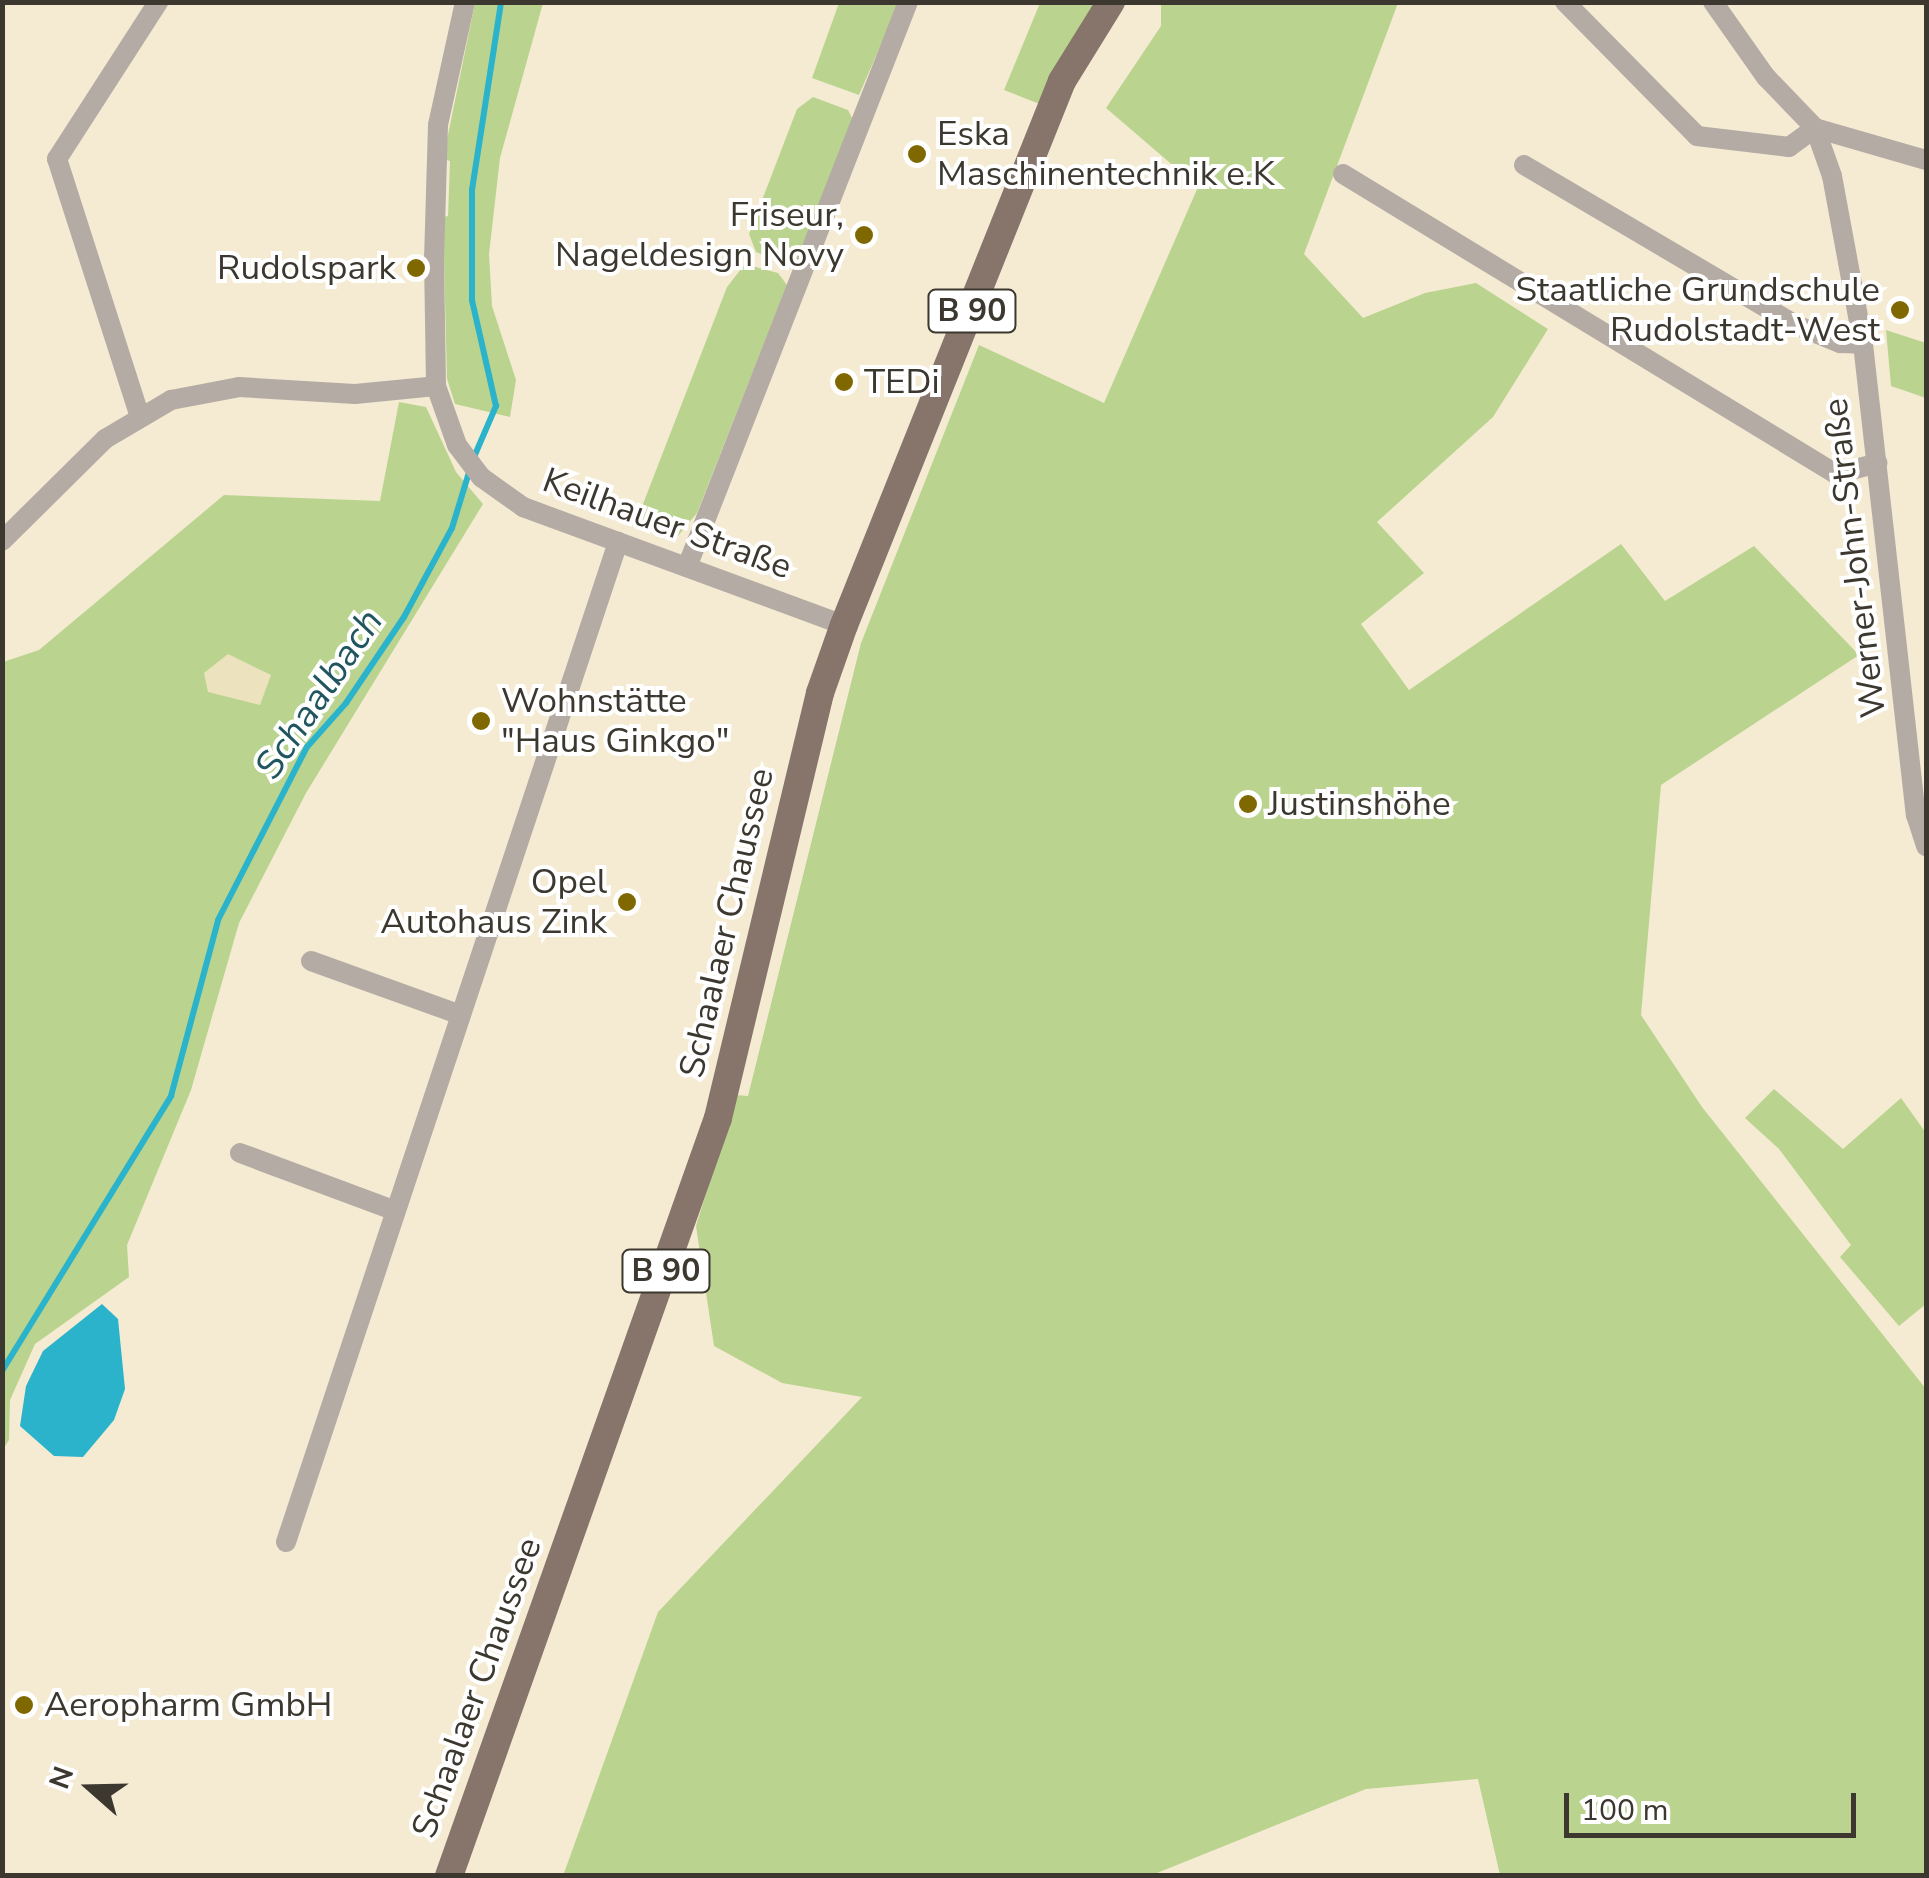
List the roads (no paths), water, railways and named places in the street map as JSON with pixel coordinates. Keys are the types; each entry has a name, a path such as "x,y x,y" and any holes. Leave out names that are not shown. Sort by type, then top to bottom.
{"main road":[{"name":"Schaalaer Chaussee","path":"449,1876 718,1118 820,693 844,624 1062,81 1110,2"}],"street":[{"path":"139,414 58,166 62,147 158,2"},
{"name":"Keilhauer Straße","path":"465,2 438,125 436,386 458,445 481,477 523,507 844,624"},
{"path":"687,567 908,2"},
{"path":"1565,2 1697,136 1788,147 1815,128 1926,160"},
{"name":"Werner-John-Straße","path":"1714,2 1766,77 1815,128 1832,176 1864,344 1916,816 1926,846"},
{"path":"1524,165 1796,324 1840,343 1864,344"},
{"path":"1343,174 1836,474 1878,463"},
{"path":"2,540 139,414 239,387 355,394 436,386"},
{"path":"286,1542 458,1014 618,542"},
{"path":"311,961 458,1014"},
{"path":"240,1153 394,1210"}],"water":[{"path":"102,1304 118,1319 125,1389 114,1420 83,1457 54,1456 20,1426 26,1386 43,1351"}],"waterway":[{"name":"Schaalbach","path":"474,457 496,406 472,300 472,190 501,2"},
{"name":"Schaalbach","path":"2,1371 171,1096 218,920 307,747 346,703 404,617 452,528 470,469"}],"place":[{"name":"Eska Maschinentechnik e.K","path":"917,154"},
{"name":"Friseur, Nageldesign Novy","path":"864,235"},
{"name":"Rudolspark","path":"416,268"},
{"name":"Staatliche Grundschule Rudolstadt-West","path":"1900,310"},
{"name":"TEDi","path":"844,382"},
{"name":"Wohnstätte \"Haus Ginkgo\"","path":"481,721"},
{"name":"Justinshöhe","path":"1248,804"},
{"name":"Opel Autohaus Zink","path":"627,902"},
{"name":"Aeropharm GmbH","path":"24,1705"}]}
